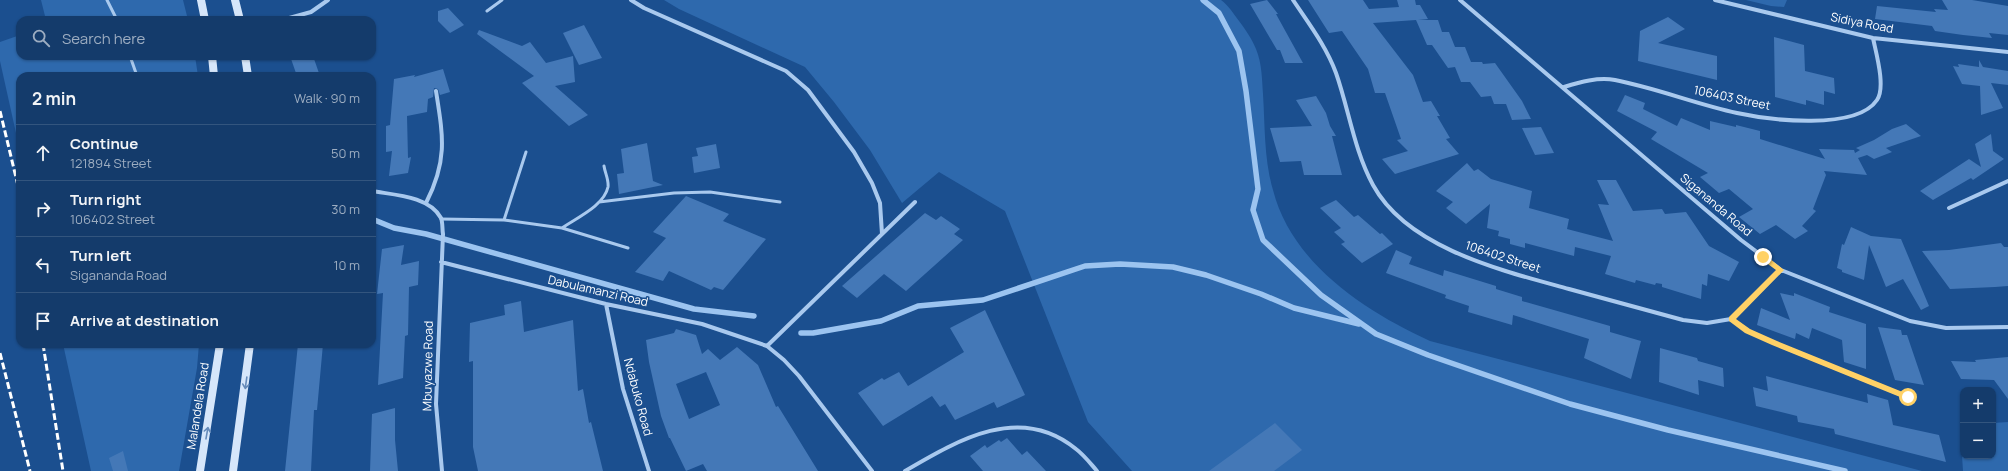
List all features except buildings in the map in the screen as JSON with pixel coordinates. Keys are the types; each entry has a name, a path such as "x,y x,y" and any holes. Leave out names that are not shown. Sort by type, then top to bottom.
{"main road":[{"path":"201,0 204,16"},
{"path":"234,0 239,16"},
{"path":"212,60 214,72"},
{"path":"246,60 247,72"},
{"name":"Malandela Road","path":"200,471 219,348"},
{"path":"233,471 249,348"}],"street":[{"path":"296,16 311,12 328,0"},
{"path":"631,0 644,8 786,71 808,90 854,152 872,183 880,203 882,234"},
{"name":"106402 Street","path":"1293,0 1329,58 1370,179 1386,202 1406,222 1443,247 1476,262 1505,271 1683,320 1707,323 1731,319"},
{"name":"Sigananda Road","path":"1460,0 1564,87 1741,240 1781,270 1910,321 1946,328 2008,327"},
{"name":"Sidiya Road","path":"1715,0 1873,38 2008,52"},
{"name":"106403 Street","path":"1564,87 1601,79 1614,80 1749,115 1793,120 1824,120 1849,117 1866,111 1877,100 1880,85 1873,38"},
{"path":"426,203 438,178 441,162 442,134 436,91"},
{"path":"1949,208 2008,181"},
{"path":"376,192 426,203 435,209 441,219 443,234 441,262"},
{"path":"767,346 915,202"},
{"name":"Dabulamanzi Road","path":"441,262 606,304 702,324 767,346 784,360 799,376 872,471"},
{"name":"Mbuyazwe Road","path":"441,262 436,404 442,471"},
{"path":"1781,270 1731,319 1748,331 1774,343 1908,397"},
{"name":"Ndabuko Road","path":"606,304 622,389 649,471"},
{"path":"905,471 958,440 982,432 1005,427 1031,428 1052,434 1072,445 1097,471"}],"lane":[{"path":"107,0 115,16"},
{"path":"487,11 502,0"},
{"path":"131,60 136,72"},
{"path":"504,220 526,152"},
{"path":"562,228 599,202 608,190 608,182 604,166"},
{"path":"599,202 674,193 710,192 780,202"},
{"path":"441,219 504,220 562,228 628,248"}],"shaded area":[{"path":"41,0 183,0 187,16 45,16"},
{"path":"664,0 1221,0 1231,10 1246,31 1258,54 1262,77 1265,143 1268,167 1273,190 1283,217 1296,241 1314,262 1334,282 1357,300 1405,329 1430,341 1922,471 1132,471 1088,422 1005,211 939,172 902,203 870,150 834,102 805,67 679,9"},
{"path":"1746,0 1787,0 1784,7 1771,6"},
{"path":"16,36 16,60 196,60 197,72 16,72 16,133 0,61 0,42"},
{"path":"64,348 199,348 197,368 179,471 91,471"},
{"path":"2008,422 2008,471 1963,471 1962,459 1996,459 1996,423"}],"waterway":[{"path":"1203,0 1219,13 1239,51 1246,91 1258,189 1253,210 1263,240 1321,295 1376,334 1428,355 1570,404 1668,430 1845,471"},
{"path":"376,221 394,228 426,234 694,309 754,316"},
{"path":"801,333 813,333 881,321 918,306 983,300 1085,266 1120,264 1173,267 1206,275 1261,294 1294,308 1359,324"}],"railway":[{"path":"0,111 16,177"},
{"path":"44,348 63,471"},
{"path":"0,353 30,471"}],"route":[{"path":"1763,257 1781,270 1731,319 1748,331 1774,343 1908,397"}]}
